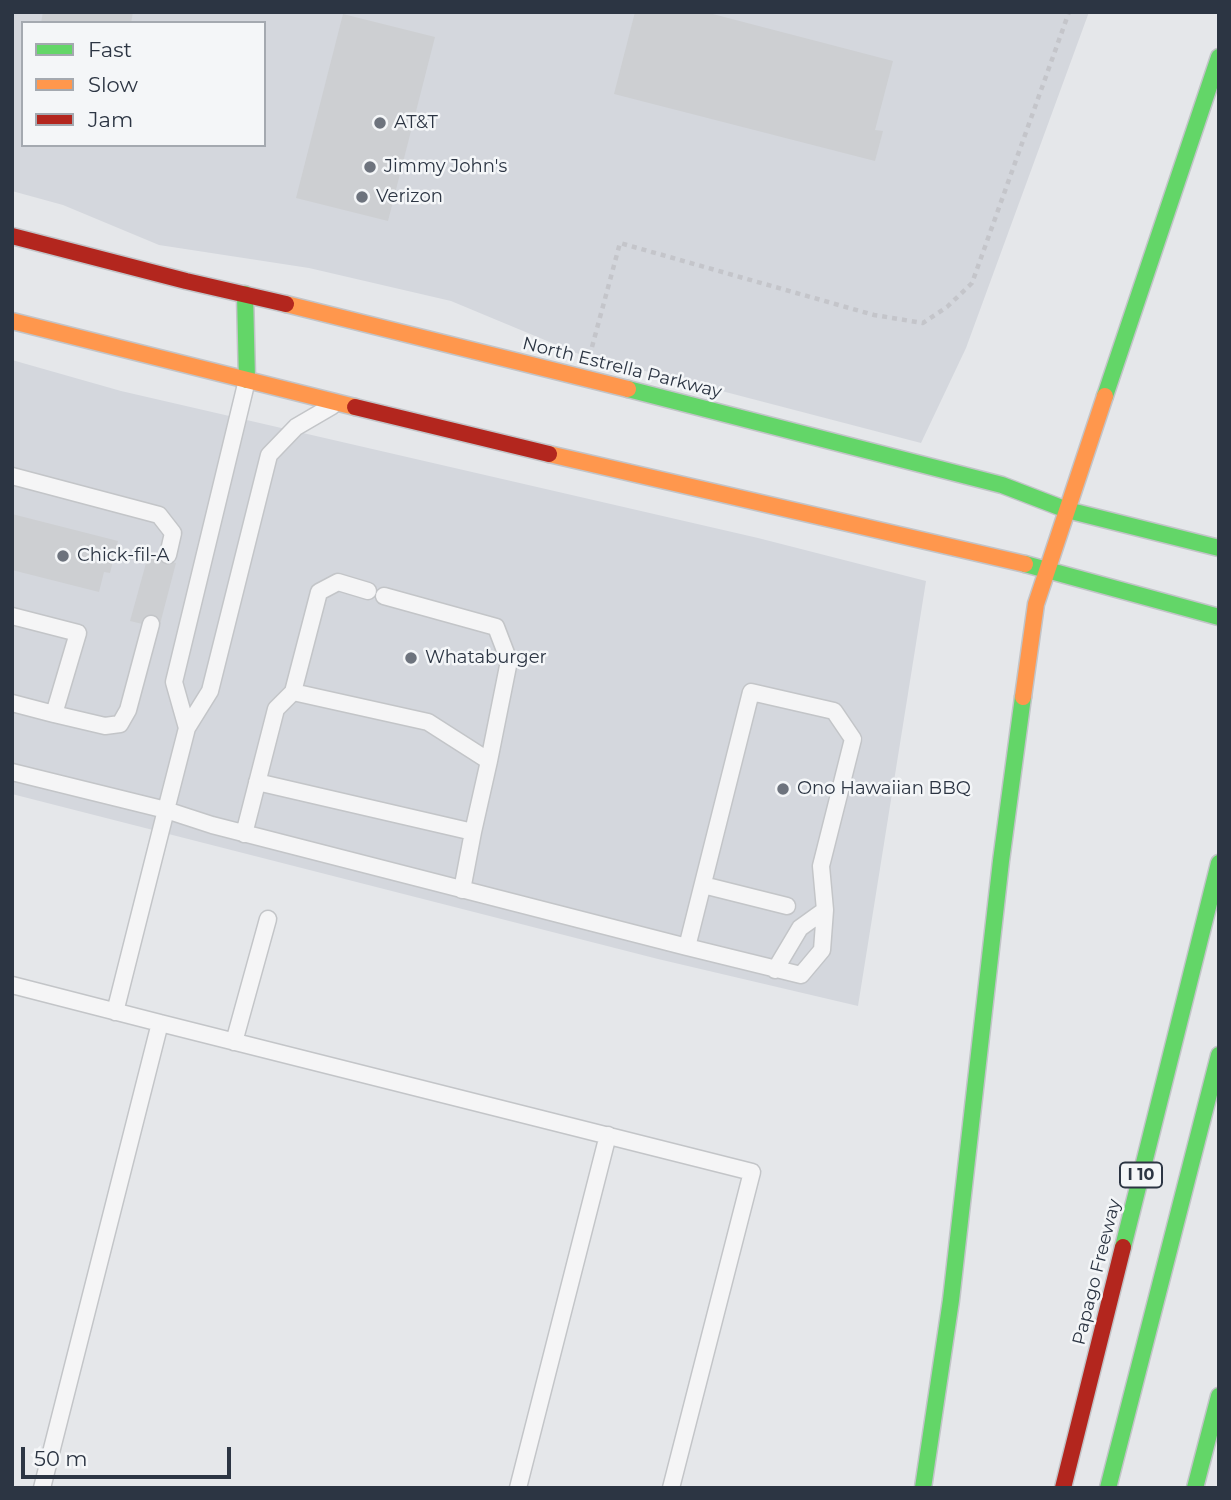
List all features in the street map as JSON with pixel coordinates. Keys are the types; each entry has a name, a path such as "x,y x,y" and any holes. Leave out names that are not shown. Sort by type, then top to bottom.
{"main road":[{"path":"923,1488 951,1300 1001,861 1036,604 1219,57"},
{"name":"North Estrella Parkway","path":"12,236 527,363 989,482 1067,510 1219,548"},
{"path":"245,294 247,380"},
{"path":"12,321 516,447 1046,569 1219,617"},
{"name":"Papago Freeway","path":"1063,1488 1219,863"},
{"path":"1108,1488 1219,1055"},
{"path":"1195,1488 1219,1396"}],"lane":[{"path":"187,728 174,682 247,380"},
{"path":"115,1012 187,728 210,691 269,455 296,427 338,402"},
{"path":"12,475 159,515 173,533 168,555"},
{"path":"244,834 276,709 292,692 319,592 338,582 496,627 509,661 462,890"},
{"path":"12,615 78,633 54,714"},
{"path":"12,703 105,726 120,724 128,710 151,624"},
{"path":"292,692 428,722 489,761"},
{"path":"12,772 166,810 244,834 775,970 801,975 822,950 825,910 821,866 853,739 834,711 751,692 687,947"},
{"path":"257,782 472,832"},
{"path":"703,885 787,906"},
{"path":"775,970 800,928 825,910"},
{"path":"234,1042 268,919"},
{"path":"12,985 752,1172 671,1488"},
{"path":"42,1488 160,1023"},
{"path":"518,1488 608,1135"}],"path":[{"path":"592,347 620,243 874,315 923,323 947,307 972,283 1069,12"}],"shaded area":[{"path":"12,12 1089,12 966,348 921,443 576,353 451,301 309,268 159,245 63,205 12,191"},
{"path":"12,360 121,391 758,538 926,581 858,1006 658,959 12,794"}],"building":[{"path":"43,12 133,12 131,21 41,21"},
{"path":"635,12 705,12 893,61 875,130 883,131 875,161 614,94"},
{"path":"343,14 435,37 388,221 296,198"},
{"name":"Chick-fil-A","path":"12,514 118,541 110,573 104,572 99,592 12,570"},
{"path":"148,556 176,563 159,628 130,621"}],"traffic: fast":[{"path":"1105,396 1219,57"},
{"path":"245,294 247,380"},
{"path":"628,389 1002,485 1067,510 1219,548"},
{"path":"1025,564 1219,617"},
{"path":"923,1488 951,1300 1001,861 1023,697"},
{"path":"1123,1247 1219,863"},
{"path":"1108,1488 1219,1055"},
{"path":"1195,1488 1219,1396"}],"traffic: slow":[{"path":"286,304 628,389"},
{"path":"12,321 355,407"},
{"path":"1023,697 1036,604 1105,396"},
{"path":"549,454 1025,564"}],"traffic: jam":[{"path":"12,236 286,304"},
{"path":"355,407 549,454"},
{"path":"1063,1488 1123,1247"}],"place":[{"name":"AT&T","path":"380,123"},
{"name":"Jimmy John's","path":"370,167"},
{"name":"Verizon","path":"362,197"},
{"name":"Chick-fil-A","path":"63,556"},
{"name":"Whataburger","path":"411,658"},
{"name":"Ono Hawaiian BBQ","path":"783,789"}]}
